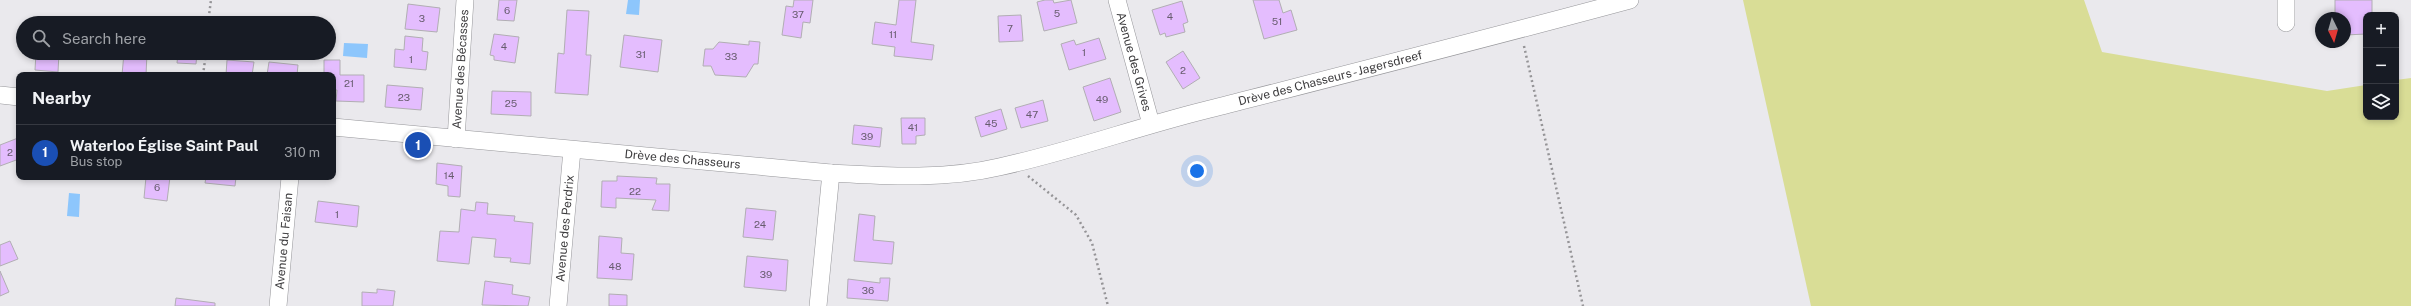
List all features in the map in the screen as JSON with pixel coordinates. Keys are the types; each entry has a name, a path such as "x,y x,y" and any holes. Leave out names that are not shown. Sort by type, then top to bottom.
{"street":[{"name":"Avenue des Bécasses","path":"456,139 465,0"},
{"name":"Avenue des Grives","path":"1117,0 1151,124"},
{"name":"Drève des Chasseurs - Jagersdreef","path":"1031,159 1151,124 1520,30 1630,0"},
{"path":"2286,0 2286,23"},
{"path":"0,95 16,97"},
{"name":"Drève des Chasseurs","path":"336,127 830,174 912,176 973,172 1031,159"},
{"name":"Avenue des Perdrix","path":"558,306 572,150"},
{"path":"818,306 830,174"},
{"name":"Avenue du Faisan","path":"278,306 290,180"}],"path":[{"path":"209,16 211,0"},
{"path":"1520,30 1583,306"},
{"path":"203,72 205,60"},
{"path":"1012,164 1076,215 1092,242 1108,306"}],"green space":[{"path":"1743,0 2084,0 2102,52 2327,91 2363,85 2363,120 2399,120 2399,80 2411,78 2411,306 1811,306"}],"water":[{"path":"628,0 640,0 639,15 626,14"},
{"path":"344,43 368,44 367,58 343,56"},
{"path":"69,193 80,194 79,217 67,216"}],"building":[{"path":"499,0 517,0 514,21 497,20"},
{"path":"794,0 813,0 810,23 803,22 801,38 782,35 786,6 793,7"},
{"path":"899,0 916,0 911,42 934,45 932,60 894,56 895,47 872,44 875,22 896,25"},
{"path":"1053,0 1054,3 1071,0 1077,23 1044,31 1037,2"},
{"path":"1253,0 1279,0 1283,13 1291,10 1297,30 1264,39"},
{"path":"2335,0 2372,0 2372,12 2363,12 2363,34 2351,35 2351,12 2335,12"},
{"path":"1182,1 1188,22 1183,24 1185,32 1166,37 1165,33 1160,35 1152,10"},
{"path":"408,4 440,8 437,32 405,29"},
{"path":"567,10 589,11 586,55 591,55 588,95 555,93 558,53 564,54"},
{"path":"1021,15 1023,41 999,42 998,16"},
{"path":"494,34 519,37 515,63 494,60 494,56 490,55"},
{"path":"624,35 662,40 658,72 620,67"},
{"path":"405,36 423,38 422,51 428,52 426,70 394,67 395,49 404,50"},
{"path":"1099,38 1106,59 1069,70 1061,44 1074,40 1076,45"},
{"path":"749,41 760,42 758,64 754,64 746,77 715,75 711,66 703,66 705,49 713,49 719,42 749,45"},
{"path":"1183,51 1200,78 1183,89 1166,62"},
{"path":"36,60 59,60 58,72 35,70"},
{"path":"123,60 147,60 146,72 122,72"},
{"path":"177,60 196,60 196,64 177,63"},
{"path":"227,60 254,62 252,72 226,72"},
{"path":"324,60 340,60 340,75 364,75 364,102 336,101 336,72 324,72"},
{"path":"269,62 298,65 297,72 267,72"},
{"path":"1110,78 1121,112 1094,121 1083,87"},
{"path":"387,85 423,88 421,110 385,107"},
{"path":"492,91 531,92 531,116 491,114"},
{"path":"1043,100 1048,121 1021,128 1015,108"},
{"path":"1001,109 1007,129 981,137 975,117"},
{"path":"901,118 925,118 925,135 916,136 916,144 902,144"},
{"path":"854,125 882,128 880,147 852,144"},
{"path":"16,139 16,160 0,166 0,145"},
{"path":"437,163 462,166 460,197 448,196 448,186 436,184"},
{"path":"617,176 657,178 656,184 670,184 669,211 652,210 656,200 616,198 616,208 601,207 602,181 617,181"},
{"path":"146,180 170,180 167,201 144,198"},
{"path":"206,180 236,180 235,186 205,183"},
{"path":"318,201 359,206 357,227 315,222"},
{"path":"476,202 488,203 487,214 515,216 514,221 533,223 530,264 510,262 511,258 494,257 496,239 472,237 469,264 437,261 440,231 459,232 461,209 475,211"},
{"path":"746,208 776,211 773,240 743,237"},
{"path":"859,214 875,216 873,240 894,242 892,264 854,261"},
{"path":"599,236 622,238 621,253 634,254 632,280 597,278"},
{"path":"10,241 18,259 0,266 0,245"},
{"path":"747,256 788,260 786,291 744,287"},
{"path":"0,271 9,292 0,296"},
{"path":"880,278 890,278 888,301 847,298 848,279 880,283"},
{"path":"485,281 513,285 512,294 530,297 528,306 482,305"},
{"path":"377,289 395,291 393,306 362,306 362,292 377,293"},
{"path":"609,294 627,295 627,306 609,306"},
{"path":"176,298 215,303 215,306 175,306"}],"place":[{"name":"Waterloo Église Saint Paul","path":"418,145"}]}
